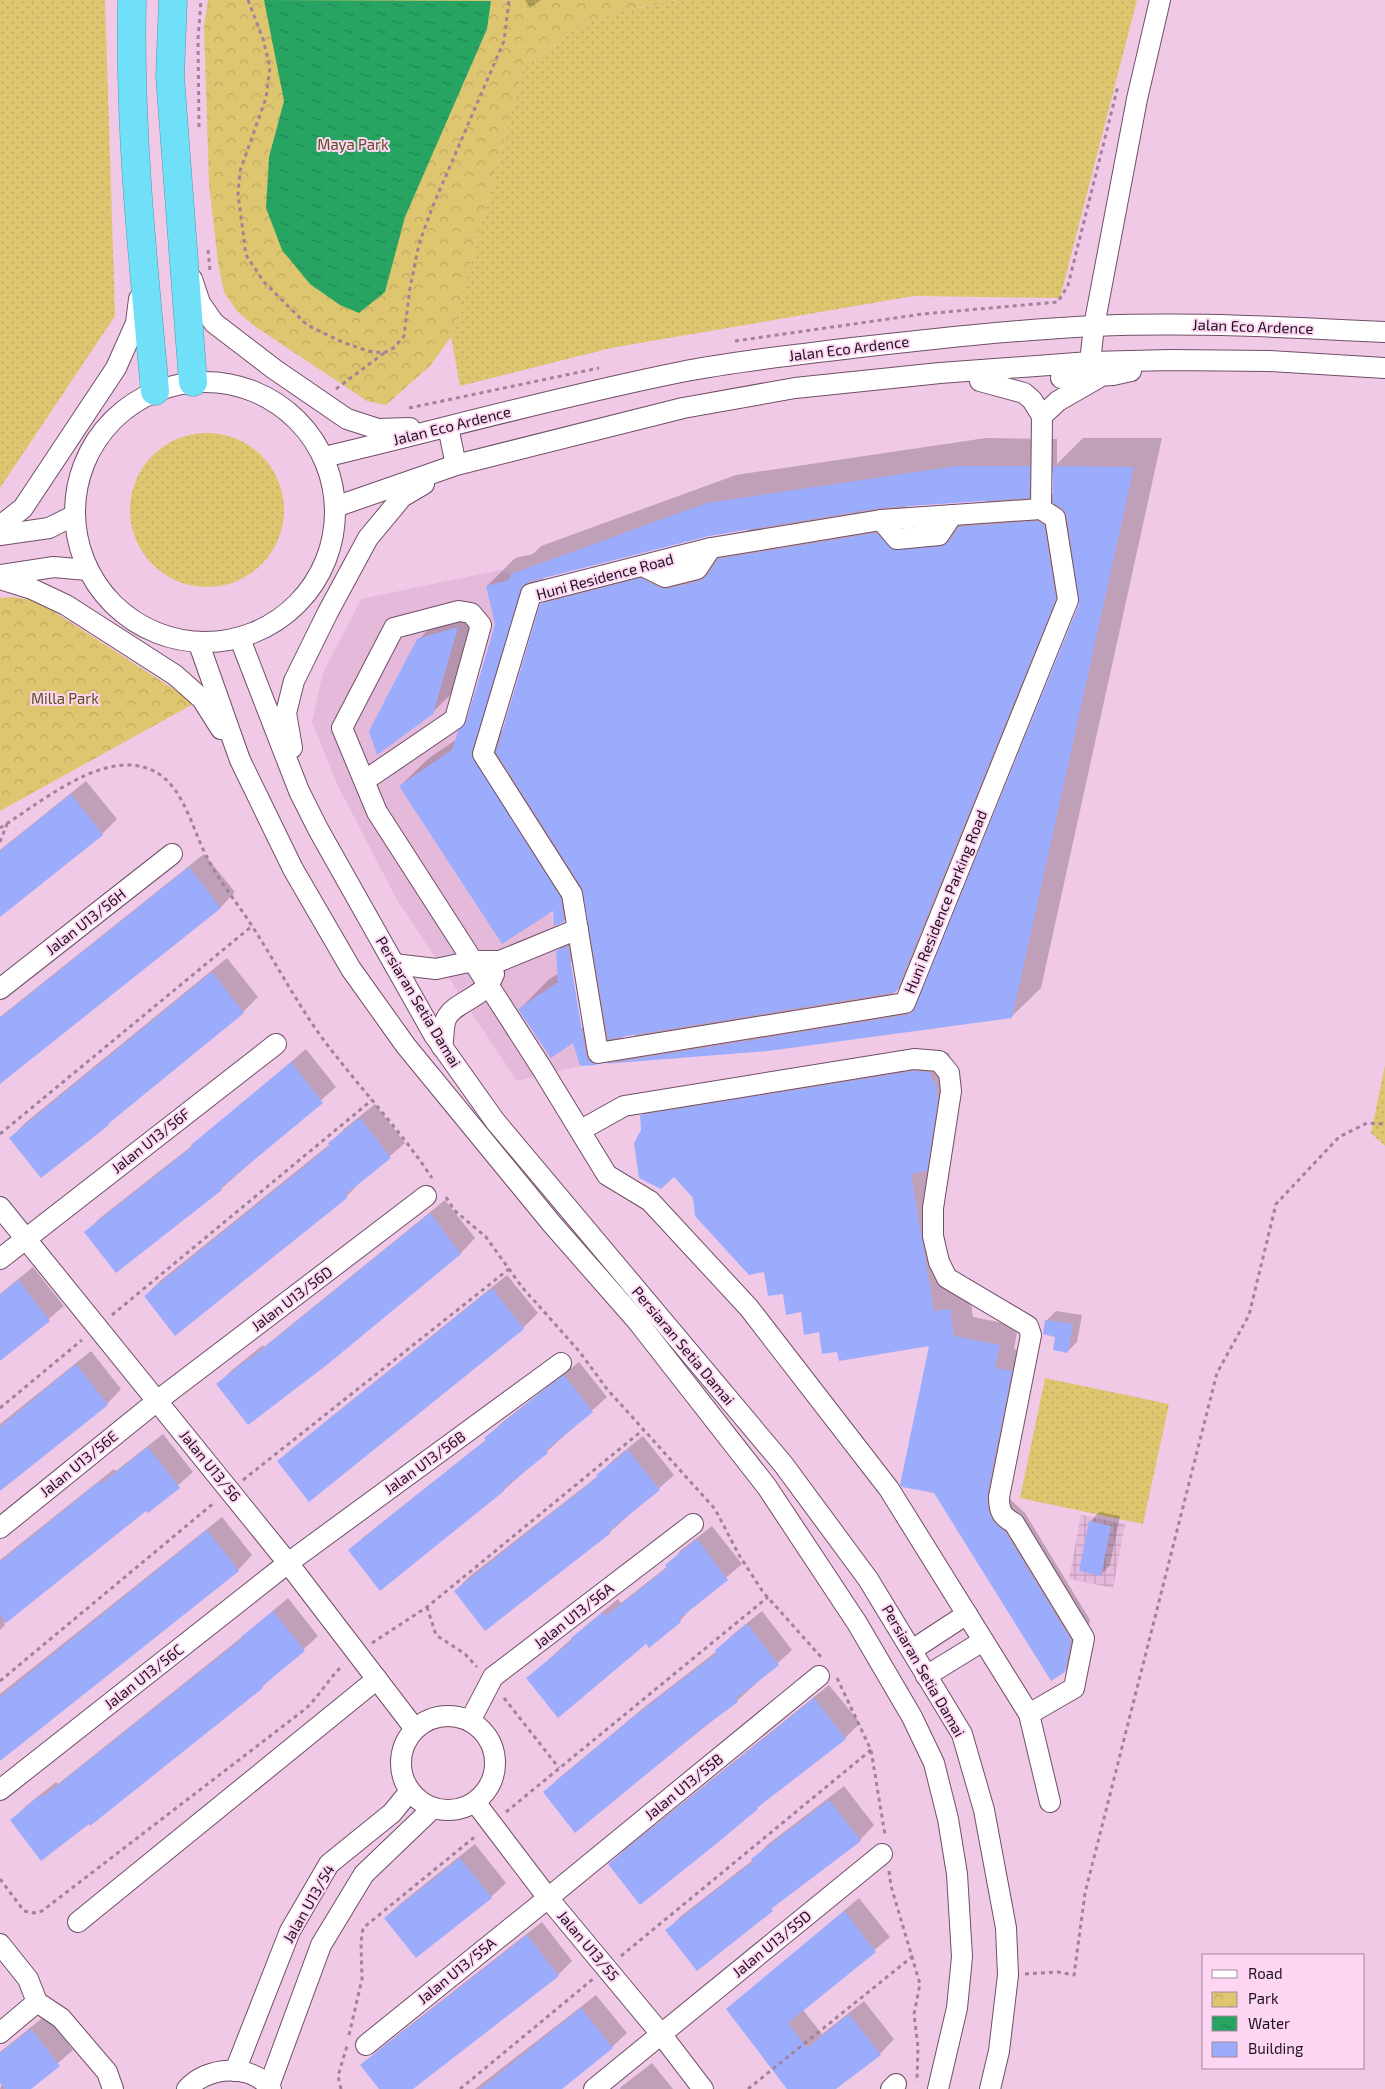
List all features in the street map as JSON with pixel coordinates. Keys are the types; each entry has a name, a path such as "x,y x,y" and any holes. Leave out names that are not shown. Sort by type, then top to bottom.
{"highway":[{"path":"132,0 130,71 143,259 156,391"},
{"path":"173,0 170,76 193,382"}],"street":[{"path":"1096,369 1094,326 1137,99 1160,0"},
{"path":"182,254 200,303 214,323 274,369 347,419 378,429 448,427 456,465"},
{"path":"0,526 22,508 116,368 136,323 143,259"},
{"name":"Jalan Eco Ardence","path":"324,457 582,393 683,372 794,355 940,338 1094,326 1278,327 1385,332"},
{"path":"813,386 853,392 980,381 1171,360 1269,361 1385,368"},
{"path":"335,507 456,465 683,408 813,386 940,373 1096,369"},
{"path":"1042,416 1058,400 1096,369"},
{"path":"980,381 1024,393 1032,400 1042,416 1041,508"},
{"path":"193,382 233,384 271,399 302,424 324,457 335,507 330,550 310,590 279,620 240,639 200,644 154,633 115,608 88,570 78,542 76,515 77,486 93,446 119,414 156,391 193,382"},
{"path":"299,791 286,713 294,682 368,538 402,498 456,465"},
{"name":"Huni Residence Road","path":"578,929 572,894 483,754 531,594 711,548 881,520 1041,508"},
{"name":"Huni Residence Parking Road","path":"578,929 598,1054 905,1004 1068,600 1055,518 1041,508"},
{"path":"0,535 49,528 76,515"},
{"path":"0,575 54,567 88,570"},
{"path":"0,579 32,589 66,605 175,675 202,699 240,760"},
{"path":"364,781 455,719 481,625 471,613 459,611 394,628 342,728 376,812 581,1130 607,1175 650,1201 749,1308 889,1489 1029,1714 1050,1802"},
{"name":"Persiaran Setia Damai","path":"240,639 299,791 322,838 442,1047 495,1122 783,1464 868,1579 962,1734 984,1810 1006,1928 1008,1975 999,2051 990,2089"},
{"name":"Persiaran Setia Damai","path":"200,644 240,760 293,869 351,969 406,1046 552,1224 638,1322 767,1487 857,1623 912,1717 934,1763 948,1819 957,1874 962,1957 957,2008 938,2089"},
{"name":"Jalan U13/56H","path":"0,989 172,854"},
{"path":"394,964 436,969 473,961 500,961 578,929"},
{"path":"442,1047 446,1019 458,1008 489,987 500,961"},
{"name":"Jalan U13/56F","path":"0,1259 276,1044"},
{"path":"581,1130 624,1106 914,1059 939,1061 949,1073 951,1091 933,1208 933,1236 939,1262 947,1278 1028,1326 1031,1335 999,1497 999,1507 1003,1517 1014,1523 1084,1638 1074,1688 1029,1714"},
{"name":"Jalan U13/56D","path":"157,1401 436,1192"},
{"name":"Jalan U13/56","path":"0,1206 288,1563 415,1729"},
{"name":"Jalan U13/56B","path":"288,1563 561,1363"},
{"name":"Jalan U13/56E","path":"0,1528 157,1401"},
{"name":"Jalan U13/56A","path":"470,1720 493,1678 693,1524"},
{"name":"Jalan U13/56C","path":"0,1790 288,1563"},
{"path":"912,1650 967,1614"},
{"path":"926,1676 983,1641"},
{"name":"Jalan U13/55B","path":"548,1898 827,1671"},
{"path":"78,1922 377,1679"},
{"path":"441,1716 456,1716 470,1720 482,1730 491,1744 495,1760 494,1776 486,1791 475,1802 462,1808 448,1810 433,1808 420,1802 410,1791 403,1779 400,1766 404,1746 415,1729 427,1720 441,1716"},
{"name":"Jalan U13/54","path":"235,2070 290,1931 329,1864 392,1813 410,1791"},
{"name":"Jalan U13/55","path":"475,1802 548,1898 661,2034 703,2089"},
{"name":"Jalan U13/54","path":"270,2087 321,1945 364,1874 433,1808"},
{"name":"Jalan U13/55D","path":"594,2089 886,1855"},
{"name":"Jalan U13/55A","path":"366,2044 548,1898"},
{"path":"0,1944 28,1978 37,2002 67,2025 107,2072 113,2089"},
{"path":"0,2032 37,2002"},
{"path":"186,2089 203,2076 218,2071 235,2070 258,2078 270,2087"}],"path":[{"path":"199,128 198,39 201,0"},
{"path":"248,0 263,39 270,68 266,98 240,170 238,194 246,255 264,282 307,325 342,342 368,351 384,353"},
{"path":"341,395 334,390 395,347 404,336 410,288 419,244 432,208 504,41 509,0"},
{"path":"727,343 922,314 1058,302 1068,286 1121,76"},
{"path":"207,243 212,281"},
{"path":"402,409 604,367"},
{"path":"0,828 78,779 111,766 139,766 160,774 180,797 207,859 252,926 304,1011 335,1055 411,1146 436,1192 486,1237 607,1388 644,1429 427,1606 357,1653 333,1675 319,1697 304,1710 42,1911 34,1913 24,1911 0,1879"},
{"path":"0,842 7,823"},
{"path":"0,1134 252,926"},
{"path":"0,1408 372,1100"},
{"path":"1008,1975 1058,1972 1074,1975 1085,1894 1212,1392 1217,1373 1248,1315 1276,1204 1339,1137 1367,1123 1385,1124"},
{"path":"0,1681 229,1490 509,1268"},
{"path":"768,1597 827,1671 842,1683 871,1750 891,1886 920,1984 914,2014 918,2047 916,2086"},
{"path":"460,2089 871,1750"},
{"path":"748,2089 912,1956"}],"shaded area":[{"path":"500,570 511,574 455,743 494,825 554,918 558,983 580,1066 517,1081 397,900 338,786 312,722 323,673 361,599"},
{"path":"1081,1515 1125,1524 1113,1588 1069,1579"}],"green space":[{"path":"0,0 105,0 115,316 0,488"},
{"name":"Maya Park","path":"208,0 677,0 609,14 580,26 523,69 451,337 430,366 386,405 367,401 253,325 237,311 224,292 218,262 209,185 204,26"},
{"path":"677,0 1137,0 1060,298 914,296 611,348 460,386 451,337 523,69 580,26 609,14"},
{"path":"207,433 236,439 250,446 261,456 271,467 278,481 284,510 278,539 271,553 261,564 250,574 236,581 207,587 178,581 164,574 153,564 143,553 136,539 130,510 136,481 143,467 153,456 164,446 178,439"},
{"name":"Milla Park","path":"11,597 36,600 195,703 0,811 0,598"},
{"path":"1385,1065 1385,1146 1371,1133"},
{"path":"1045,1378 1169,1404 1143,1524 1020,1498"}],"water":[{"path":"264,0 491,1 487,29 405,217 385,292 359,313 340,305 310,284 282,250 266,208 269,157 284,101"}],"building":[{"path":"957,466 1030,466 1029,498 880,508 709,536 528,582 522,586 471,755 561,898 564,922 554,926 553,911 502,944 399,786 452,750 458,731 466,722 495,624 486,586 509,580 511,574 707,503"},
{"path":"1053,466 1134,467 1012,1018 768,1051 604,1064 907,1015 913,1012 1079,604 1067,516 1062,508 1053,503"},
{"path":"1038,521 1044,525 1056,599 896,992 608,1039 582,888 496,752 540,604 641,578 660,588 667,589 700,581 707,576 718,559 876,533 893,550 940,547 949,542 959,527"},
{"path":"458,627 433,714 377,755 369,731 417,639"},
{"path":"71,794 103,835 0,917 0,851"},
{"path":"189,867 221,908 0,1084 0,1018"},
{"path":"568,946 586,1055 589,1061 598,1065 580,1066 573,1043 551,1058 518,1009 558,982 556,951"},
{"path":"212,972 244,1013 109,1125 41,1178 9,1138"},
{"path":"291,1062 323,1103 220,1188 222,1190 116,1273 84,1232 192,1147 191,1145"},
{"path":"914,1071 930,1072 932,1081 935,1081 938,1099 927,1171 911,1174 934,1311 950,1309 954,1336 1000,1345 995,1368 1012,1371 987,1495 988,1508 992,1520 1005,1532 1071,1640 1065,1672 1051,1681 934,1493 900,1485 929,1346 839,1361 837,1352 822,1354 819,1332 804,1335 801,1312 786,1315 783,1294 768,1296 764,1272 749,1275 695,1216 693,1198 674,1177 661,1189 639,1178 634,1143 641,1130 640,1115"},
{"path":"360,1118 391,1158 345,1195 347,1198 175,1336 144,1296 330,1146 328,1143"},
{"path":"430,1213 461,1254 328,1364 248,1425 216,1384 249,1360"},
{"path":"18,1280 50,1321 0,1361 0,1295"},
{"path":"492,1288 524,1329 309,1502 277,1461"},
{"path":"1045,1320 1073,1324 1068,1353 1053,1350 1055,1337 1043,1334"},
{"path":"76,1364 108,1405 0,1491 0,1427"},
{"path":"564,1375 593,1412 546,1450 548,1453 503,1489 504,1491 380,1591 348,1550"},
{"path":"148,1447 180,1488 148,1513 146,1511 6,1623 0,1615 0,1562 99,1482 101,1484"},
{"path":"628,1450 660,1490 609,1531 611,1533 485,1631 454,1591 598,1477 596,1475"},
{"path":"1089,1521 1111,1526 1101,1576 1079,1571"},
{"path":"207,1530 239,1571 0,1761 0,1697"},
{"path":"697,1539 728,1580 679,1619 681,1622 649,1648 646,1644 558,1718 526,1678 573,1640 571,1638 603,1612 606,1616 667,1568 665,1565"},
{"path":"273,1611 305,1651 262,1686 263,1688 90,1826 89,1824 41,1861 10,1820 41,1795 43,1797 243,1638 241,1637"},
{"path":"747,1624 779,1665 736,1699 738,1702 705,1726 575,1833 543,1792 631,1719 717,1653 715,1650"},
{"path":"814,1698 846,1739 757,1808 716,1844 640,1905 608,1864"},
{"path":"829,1800 861,1841 771,1909 773,1911 697,1971 665,1930 753,1862 751,1859"},
{"path":"460,1858 492,1898 416,1958 384,1918"},
{"path":"844,1911 876,1952 788,2023 807,2048 849,2014 881,2055 836,2089 787,2089 726,2009"},
{"path":"527,1935 559,1976 413,2089 379,2089 360,2065"},
{"path":"581,2008 613,2048 562,2089 480,2089"},
{"path":"31,2029 60,2066 31,2089 5,2089 0,2083 0,2053"}]}
